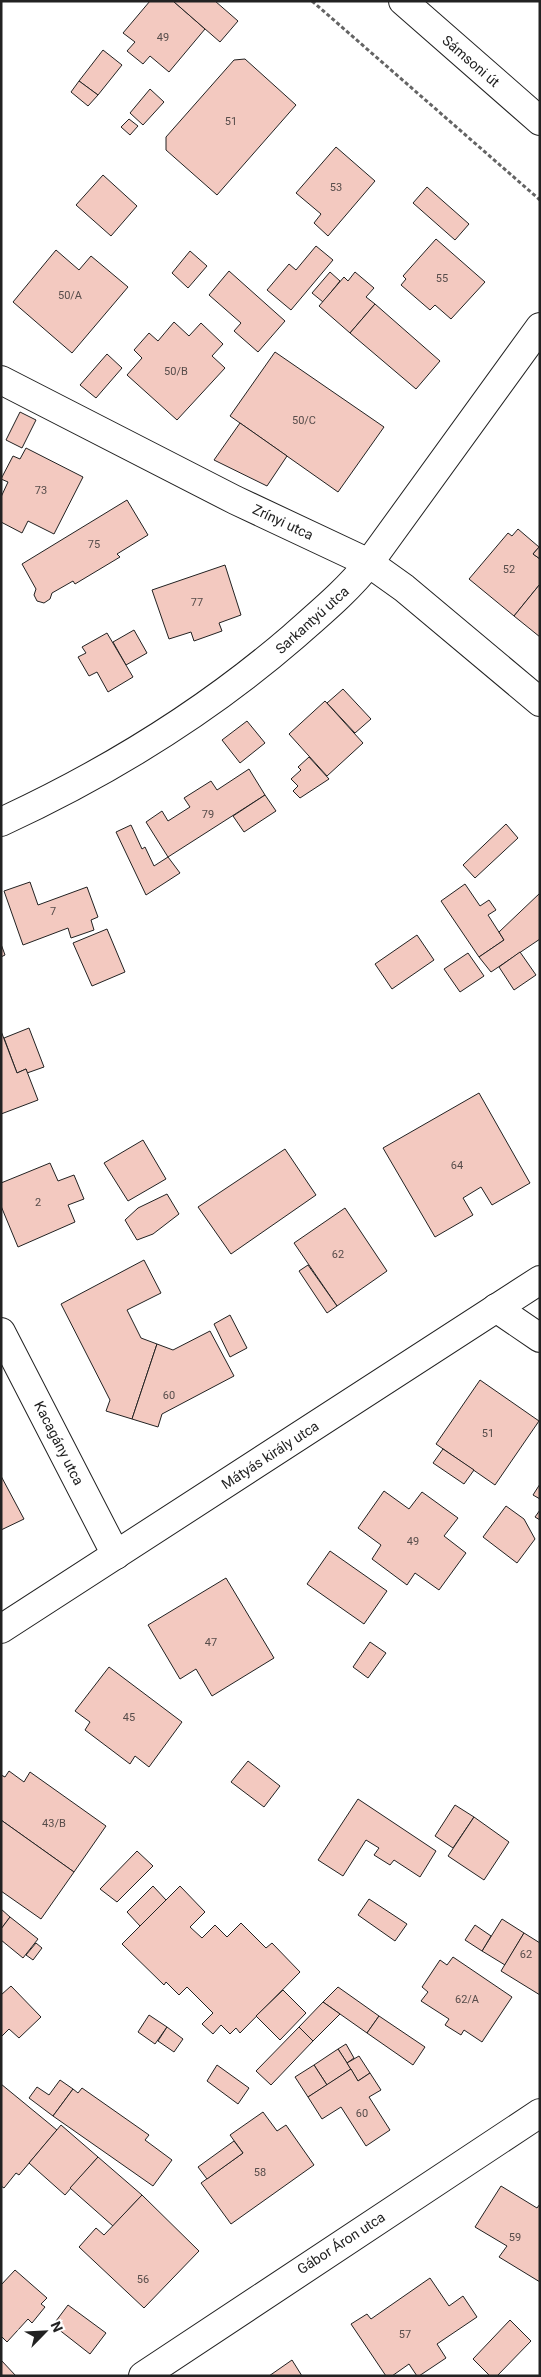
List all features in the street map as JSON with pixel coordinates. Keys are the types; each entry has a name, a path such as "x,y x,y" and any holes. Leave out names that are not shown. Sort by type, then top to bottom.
{"street":[{"name":"Sámsoni út","path":"403,1 540,121"},
{"name":"Sarkantyú utca","path":"1,822 118,763 211,703 267,659 344,592 369,563 540,327"},
{"name":"Zrínyi utca","path":"1,380 235,500 369,563 404,588 540,702"},
{"name":"Mátyás király utca","path":"1,1630 540,1280"},
{"path":"496,1308 540,1338"},
{"name":"Kacagány utca","path":"1,1332 116,1555"},
{"name":"Gábor Áron utca","path":"143,2376 540,2112"}],"path":[{"path":"312,1 540,200"}],"building":[{"path":"150,1 173,1 205,29 169,72 150,56 143,64 127,51 135,42 123,33"},
{"path":"173,1 215,1 238,21 220,42"},
{"path":"103,50 122,65 98,95 79,81"},
{"path":"245,59 296,105 217,195 166,150 166,137 234,60"},
{"path":"79,81 98,95 88,106 71,92"},
{"path":"150,89 164,102 143,125 130,113"},
{"path":"129,119 138,126 130,135 121,127"},
{"path":"336,147 375,181 328,236 314,223 321,214 296,193"},
{"path":"103,175 137,206 111,236 76,205"},
{"path":"427,187 469,224 455,240 413,203"},
{"path":"436,239 485,282 451,319 435,305 430,310 401,285 406,279 403,276"},
{"path":"316,246 333,260 291,310 267,290 289,264 296,270"},
{"path":"56,250 79,270 91,256 128,287 72,353 13,302"},
{"path":"190,251 207,266 188,288 172,273"},
{"path":"229,271 285,321 258,352 234,331 241,323 209,295"},
{"path":"330,272 340,281 323,302 312,293"},
{"path":"355,272 374,288 366,297 375,304 350,333 319,306 344,277 348,281"},
{"path":"375,304 440,361 416,389 350,333"},
{"path":"174,322 189,336 201,323 223,344 212,356 225,368 177,420 127,375 142,358 134,350 149,333 158,341"},
{"path":"275,352 384,427 338,492 230,416"},
{"path":"107,354 122,368 96,398 80,385"},
{"path":"20,412 36,420 22,448 6,440"},
{"path":"240,423 287,456 267,486 214,460"},
{"path":"26,448 83,477 54,534 28,521 22,533 1,522 1,497 8,482 1,479 13,456 20,459"},
{"path":"127,500 148,535 117,554 120,557 75,584 73,581 52,593 50,599 44,603 37,601 34,595 36,589 22,564"},
{"path":"518,529 539,547 533,554 540,559 540,584 514,616 469,579 508,533 512,536"},
{"path":"540,546 540,559 533,554"},
{"path":"225,565 241,615 219,623 222,631 194,641 191,632 169,639 152,590"},
{"path":"540,584 540,637 514,616"},
{"path":"134,630 147,653 126,665 113,642"},
{"path":"107,633 133,677 108,692 97,672 89,676 78,657 86,653 82,647"},
{"path":"343,689 371,719 355,733 327,703"},
{"path":"325,701 363,743 327,776 289,734"},
{"path":"247,721 265,743 240,763 222,740"},
{"path":"309,757 329,779 300,798 293,791 298,786 291,779 301,770 298,767"},
{"path":"249,769 265,795 168,857 146,822 162,811 168,821 190,807 184,798 211,781 217,790"},
{"path":"265,795 276,811 244,832 233,816"},
{"path":"506,824 518,838 475,878 463,865"},
{"path":"131,825 142,849 145,847 154,866 168,857 180,873 146,895 116,832"},
{"path":"30,882 38,905 87,887 98,917 91,920 94,930 71,938 68,928 23,945 4,891"},
{"path":"465,884 480,906 489,900 496,910 488,915 504,940 479,957 441,901"},
{"path":"540,893 540,939 491,972 479,957 504,940 499,932"},
{"path":"107,929 125,972 92,986 73,943"},
{"path":"417,935 434,960 392,989 375,964"},
{"path":"1,944 5,955 1,957"},
{"path":"520,952 536,975 514,990 499,967"},
{"path":"468,953 484,976 460,992 444,969"},
{"path":"29,1028 44,1067 27,1073 26,1069 17,1073 4,1038"},
{"path":"1,1031 17,1073 26,1069 38,1100 1,1114"},
{"path":"479,1093 530,1183 492,1205 481,1187 463,1198 473,1215 435,1237 383,1148"},
{"path":"143,1140 166,1179 128,1201 104,1163"},
{"path":"285,1149 316,1195 231,1254 198,1207"},
{"path":"50,1163 58,1181 74,1175 84,1199 68,1205 75,1222 18,1247 1,1206 1,1183"},
{"path":"167,1194 179,1214 153,1234 137,1240 125,1220 138,1208"},
{"path":"345,1208 387,1271 337,1306 294,1243"},
{"path":"144,1260 161,1293 127,1310 141,1338 157,1344 132,1419 106,1411 110,1400 61,1304"},
{"path":"308,1265 337,1306 327,1313 299,1271"},
{"path":"230,1315 247,1348 230,1357 214,1324"},
{"path":"210,1331 234,1376 162,1414 158,1427 132,1419 157,1344 173,1350"},
{"path":"480,1380 539,1421 495,1485 436,1444"},
{"path":"443,1449 474,1470 464,1484 433,1463"},
{"path":"1,1476 24,1519 1,1530"},
{"path":"540,1484 540,1499 533,1495"},
{"path":"384,1491 409,1509 422,1492 458,1518 444,1536 466,1553 439,1590 415,1573 407,1585 372,1559 381,1545 358,1528"},
{"path":"506,1506 524,1519 535,1539 517,1563 483,1537"},
{"path":"540,1510 540,1520 535,1517"},
{"path":"330,1551 387,1591 364,1624 307,1584"},
{"path":"226,1578 274,1658 212,1696 196,1669 180,1679 148,1625"},
{"path":"370,1642 386,1653 368,1678 353,1667"},
{"path":"109,1667 182,1722 149,1767 135,1756 130,1764 85,1730 90,1722 75,1711"},
{"path":"248,1761 280,1786 264,1807 231,1782"},
{"path":"9,1771 24,1782 30,1772 106,1826 74,1872 1,1820 1,1775 5,1777"},
{"path":"358,1799 436,1851 420,1877 394,1860 390,1865 374,1855 379,1848 366,1840 343,1876 318,1860"},
{"path":"455,1805 474,1817 453,1848 435,1836"},
{"path":"474,1817 509,1842 484,1880 448,1856"},
{"path":"1,1820 74,1872 41,1919 1,1891"},
{"path":"137,1851 153,1866 117,1902 100,1889"},
{"path":"153,1886 166,1900 140,1926 127,1912"},
{"path":"180,1886 205,1912 190,1927 202,1938 215,1925 227,1937 241,1923 266,1948 272,1943 300,1972 240,2033 236,2028 230,2034 221,2025 213,2034 202,2024 213,2013 187,1987 179,1995 166,1982 164,1985 122,1944"},
{"path":"369,1899 407,1924 395,1941 358,1915"},
{"path":"1,1909 10,1917 1,1929"},
{"path":"10,1917 38,1939 23,1958 1,1940 1,1929"},
{"path":"502,1919 524,1933 505,1965 482,1951"},
{"path":"475,1925 491,1936 482,1951 465,1940"},
{"path":"524,1933 540,1943 540,1995 501,1971"},
{"path":"36,1943 42,1948 33,1960 26,1955"},
{"path":"453,1957 512,1997 482,2042 464,2030 461,2035 445,2025 449,2019 421,2001 428,1992 422,1987 440,1960 447,1965"},
{"path":"11,1986 41,2017 19,2038 9,2029 1,2037 1,1995"},
{"path":"338,1987 379,2016 367,2033 323,2002"},
{"path":"283,1990 306,2013 280,2040 256,2016"},
{"path":"323,2002 340,2014 313,2041 299,2027"},
{"path":"149,2015 167,2027 155,2044 138,2032"},
{"path":"379,2016 425,2047 413,2065 367,2033"},
{"path":"167,2027 183,2039 174,2052 158,2041"},
{"path":"299,2027 313,2041 271,2085 256,2071"},
{"path":"346,2044 354,2058 347,2063 338,2049"},
{"path":"338,2049 351,2069 327,2085 314,2065"},
{"path":"359,2056 370,2073 358,2081 347,2063"},
{"path":"217,2065 249,2088 238,2104 207,2081"},
{"path":"314,2065 327,2085 308,2097 295,2077"},
{"path":"351,2069 358,2081 370,2073 381,2090 369,2097 390,2130 366,2146 341,2107 322,2119 308,2097"},
{"path":"60,2080 73,2089 53,2116 29,2098 37,2087 49,2095"},
{"path":"1,2084 57,2130 19,2175 16,2173 4,2188 1,2186"},
{"path":"82,2088 149,2135 145,2140 172,2160 153,2186 53,2116 73,2089 78,2093"},
{"path":"263,2112 277,2131 286,2125 314,2165 231,2224 201,2183 243,2153 230,2135"},
{"path":"61,2125 98,2157 65,2195 29,2163"},
{"path":"234,2141 243,2153 207,2179 198,2167"},
{"path":"98,2157 142,2195 113,2226 70,2188"},
{"path":"501,2186 537,2208 540,2204 540,2282 499,2257 507,2246 475,2227"},
{"path":"142,2195 199,2251 144,2308 79,2247 96,2228 104,2235"},
{"path":"15,2270 47,2298 41,2304 45,2307 32,2323 28,2319 7,2342 1,2336 1,2285"},
{"path":"430,2278 449,2306 463,2296 477,2317 437,2344 446,2358 419,2376 417,2376 409,2364 392,2376 386,2376 351,2324 367,2314 371,2319"},
{"path":"68,2305 106,2333 90,2354 53,2325"},
{"path":"510,2320 531,2341 497,2376 490,2376 473,2359"},
{"path":"1,2360 16,2376 1,2376"},
{"path":"292,2360 302,2376 269,2376"}]}
